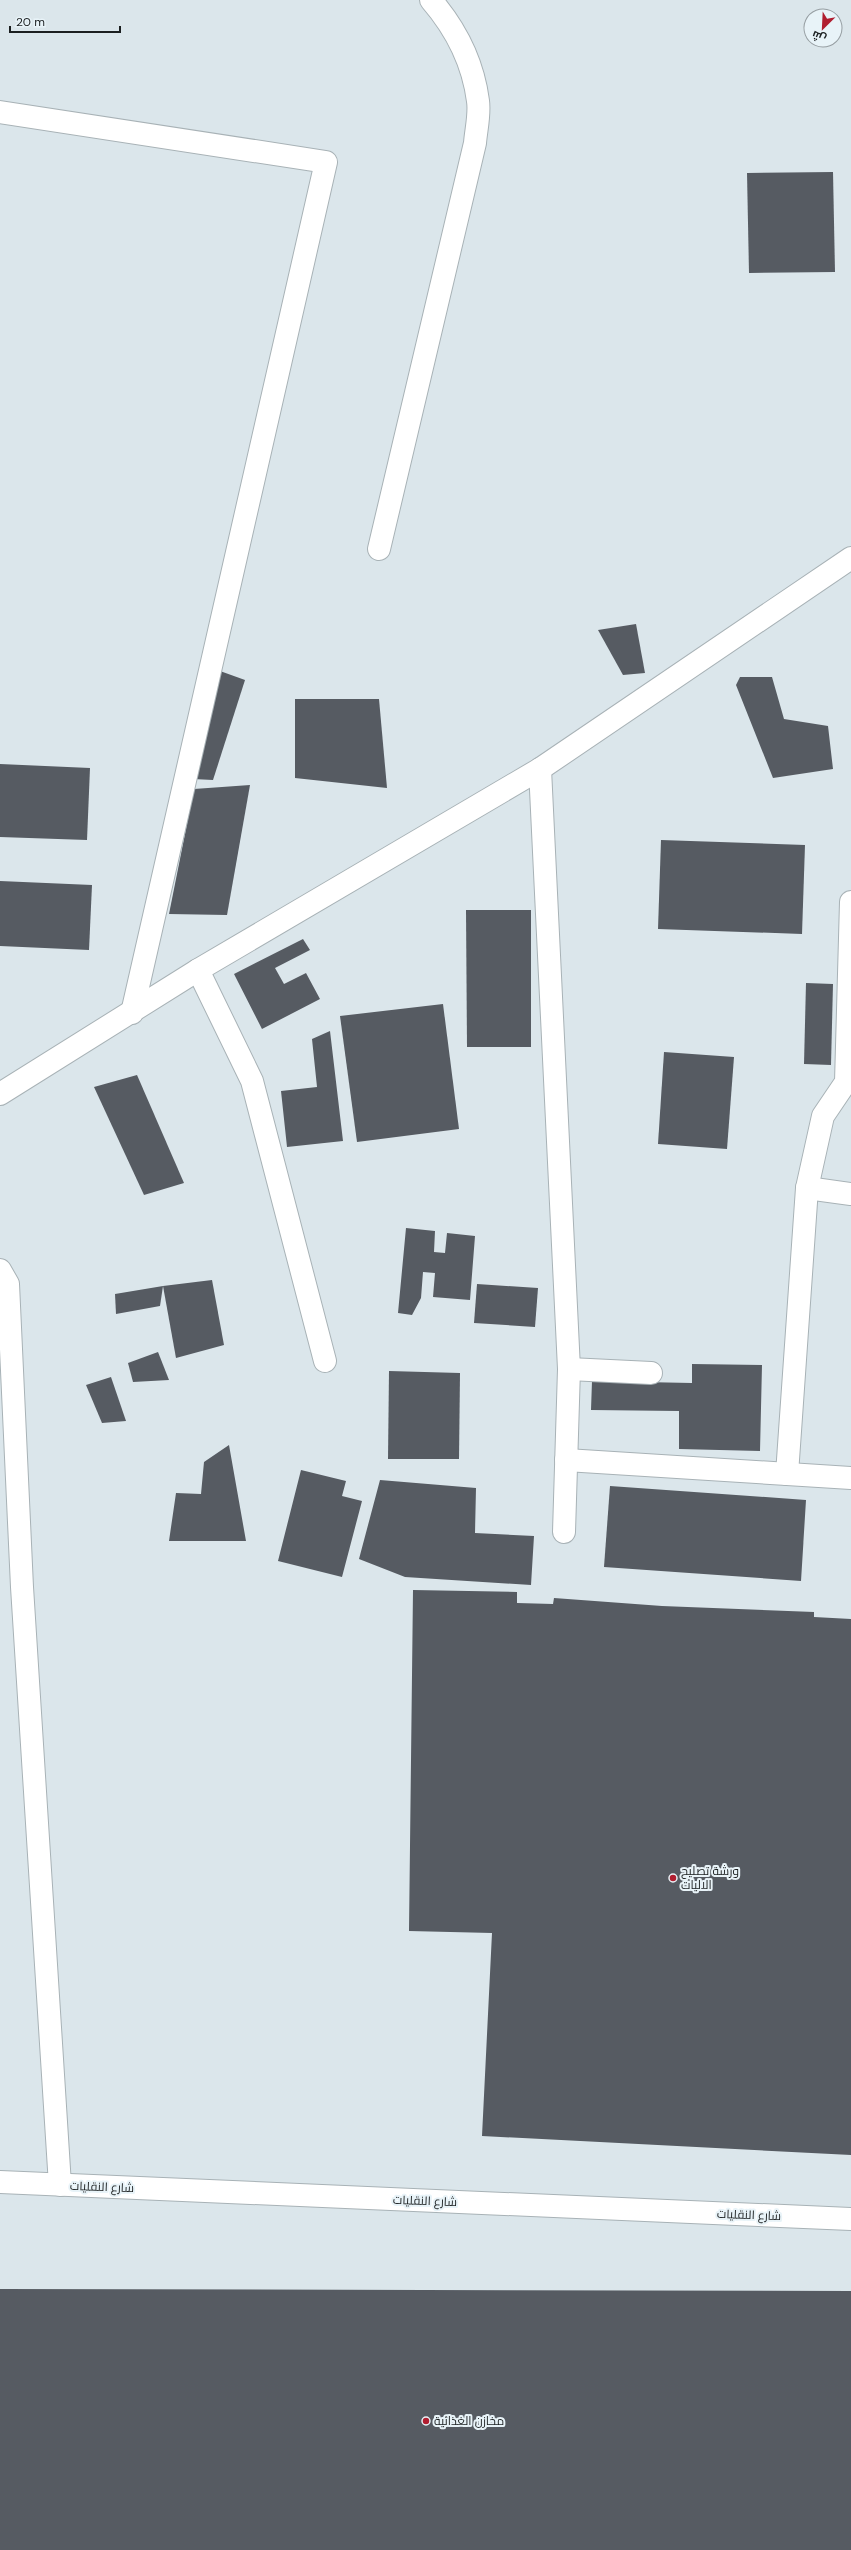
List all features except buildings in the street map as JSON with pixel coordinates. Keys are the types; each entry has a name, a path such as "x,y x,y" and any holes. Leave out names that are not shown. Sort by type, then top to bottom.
{"street":[{"path":"379,549 475,143 478,102 469,59 451,10 431,0"},
{"path":"0,112 326,162 132,1013"},
{"path":"0,1094 132,1013 198,970 540,769 851,558"},
{"path":"540,769 569,1368 564,1532"},
{"path":"787,1474 807,1188 824,1116 848,1083 851,902"},
{"path":"198,970 252,1082 325,1361"},
{"path":"807,1188 851,1194"},
{"path":"0,1270 8,1284 22,1587 60,2185"},
{"path":"569,1368 651,1373"},
{"path":"566,1460 851,1478"},
{"name":"شارع النقليات","path":"0,2182 851,2219"}],"place":[{"name":"ورشة تصليح الاليات","path":"673,1878"},
{"name":"مخازن الغذائية","path":"426,2421"}]}
